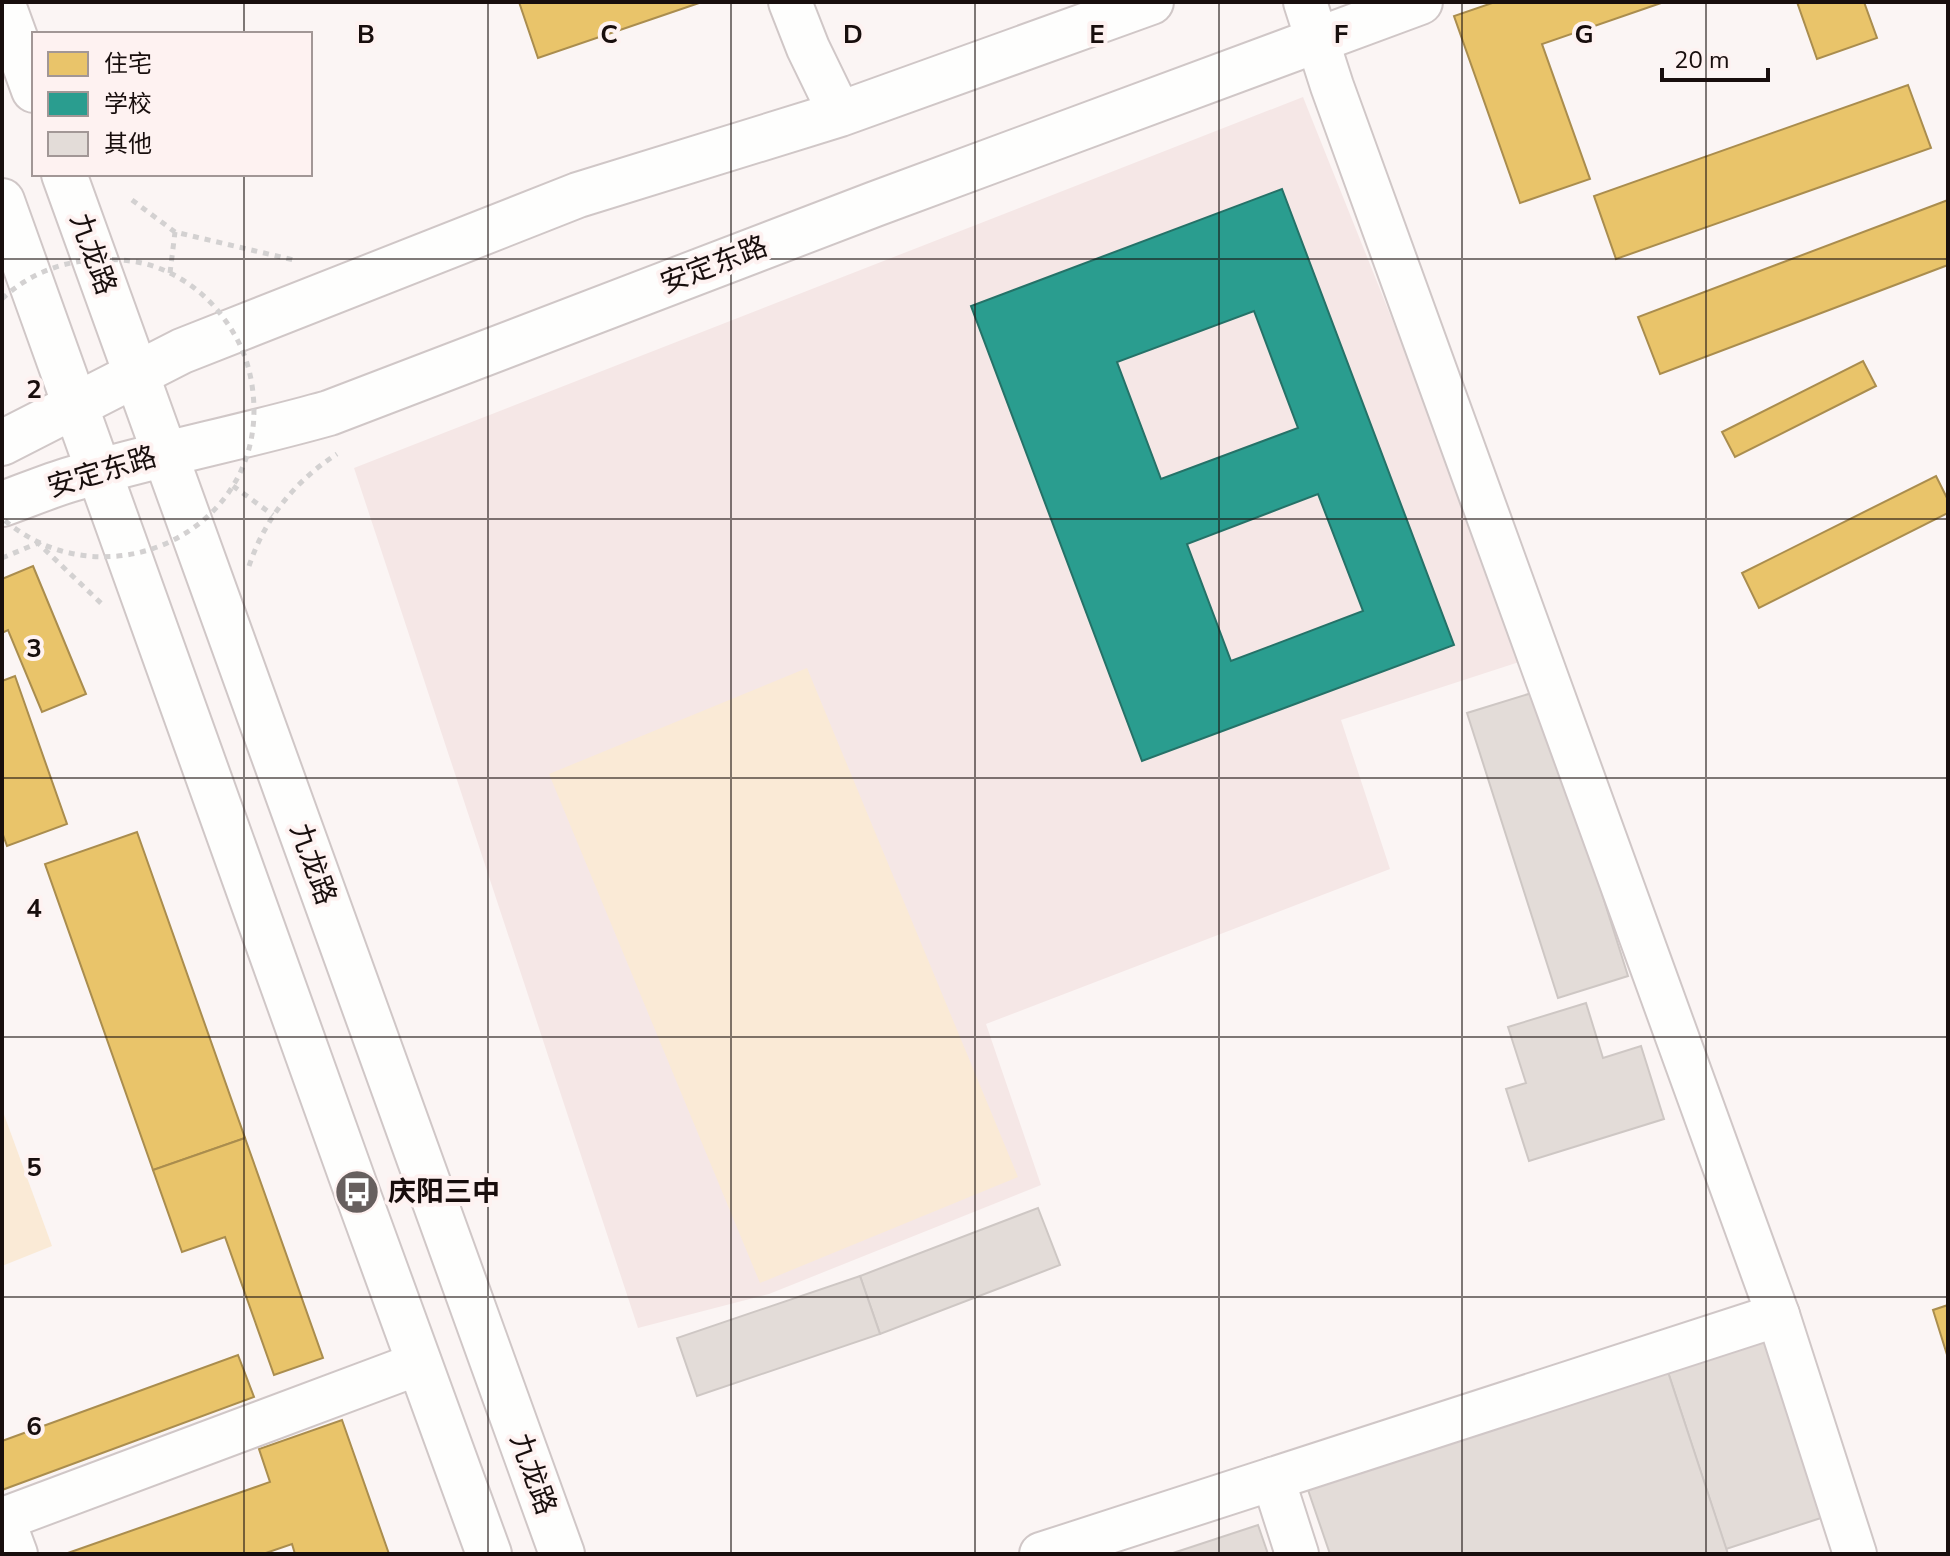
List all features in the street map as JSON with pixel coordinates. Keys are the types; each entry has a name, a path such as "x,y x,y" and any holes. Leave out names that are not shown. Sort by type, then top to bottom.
{"main road":[{"path":"2,2 32,84"},
{"path":"2,443 182,351 578,195 840,114 1151,2"},
{"name":"安定东路","path":"2,504 69,479 329,413 875,204 1311,21 1420,2"},
{"name":"九龙路","path":"65,176 562,1554"},
{"path":"2,201 489,1554"}],"street":[{"path":"790,2 840,114"},
{"path":"1311,21 1778,1315 1855,1554"},
{"path":"1041,1554 1778,1315"},
{"path":"16,1554 3,1519 420,1363"},
{"path":"1273,1479 1297,1554"}],"path":[{"path":"132,200 175,232 294,260"},
{"path":"170,273 175,232"},
{"path":"2,299 35,275 61,264 88,259 144,263 170,273 214,305 231,328 244,352 252,379 254,406 253,434 233,486 217,508 196,527 172,542 147,552 92,558 64,553 38,543 2,518"},
{"path":"246,577 259,538 273,515 293,489 318,466 345,448"},
{"path":"233,486 273,515"},
{"path":"2,558 38,543"},
{"path":"38,543 105,607"}],"shaded area":[{"path":"1303,97 1528,659 1341,720 1390,869 986,1024 1041,1185 769,1294 638,1328 354,468"},
{"path":"807,668 1018,1177 760,1283 549,774"},
{"path":"2,1109 52,1246 2,1266"}],"building: 住宅":[{"path":"519,2 702,2 538,58"},
{"path":"1495,2 1664,2 1542,44 1590,179 1520,203 1454,16"},
{"path":"1797,2 1864,2 1877,38 1817,59"},
{"path":"1908,85 1931,148 1616,259 1594,196"},
{"path":"1948,200 1948,265 1660,374 1638,317"},
{"path":"1863,361 1876,386 1735,457 1722,432"},
{"path":"1936,476 1948,500 1948,513 1759,608 1742,573"},
{"path":"33,566 86,694 42,712 8,630 2,633 2,579"},
{"path":"15,676 67,824 7,846 2,832 2,681"},
{"path":"137,832 245,1138 153,1170 45,864"},
{"path":"245,1138 323,1358 274,1375 225,1237 182,1252 153,1170"},
{"path":"1948,1305 1948,1358 1933,1310"},
{"path":"238,1355 254,1397 2,1490 2,1441"},
{"path":"342,1420 389,1554 295,1554 292,1544 263,1554 65,1554 270,1482 259,1449"}],"building: 学校":[{"path":"1282,189 1454,645 1142,761 971,306","holes":["1254,311 1298,428 1161,479 1117,362","1318,494 1363,611 1231,661 1187,544"]}],"building: 其他":[{"path":"1538,691 1628,976 1558,998 1467,713"},
{"path":"1586,1003 1603,1058 1641,1046 1664,1119 1529,1161 1506,1089 1526,1083 1508,1027"},
{"path":"1038,1208 1060,1265 880,1334 860,1276"},
{"path":"860,1276 880,1334 697,1396 677,1338"},
{"path":"1767,1336 1827,1516 1726,1549 1667,1369"},
{"path":"1667,1369 1728,1554 1330,1554 1307,1487"},
{"path":"1258,1525 1268,1554 1170,1554"}],"place":[{"name":"庆阳三中","path":"357,1192"}]}
